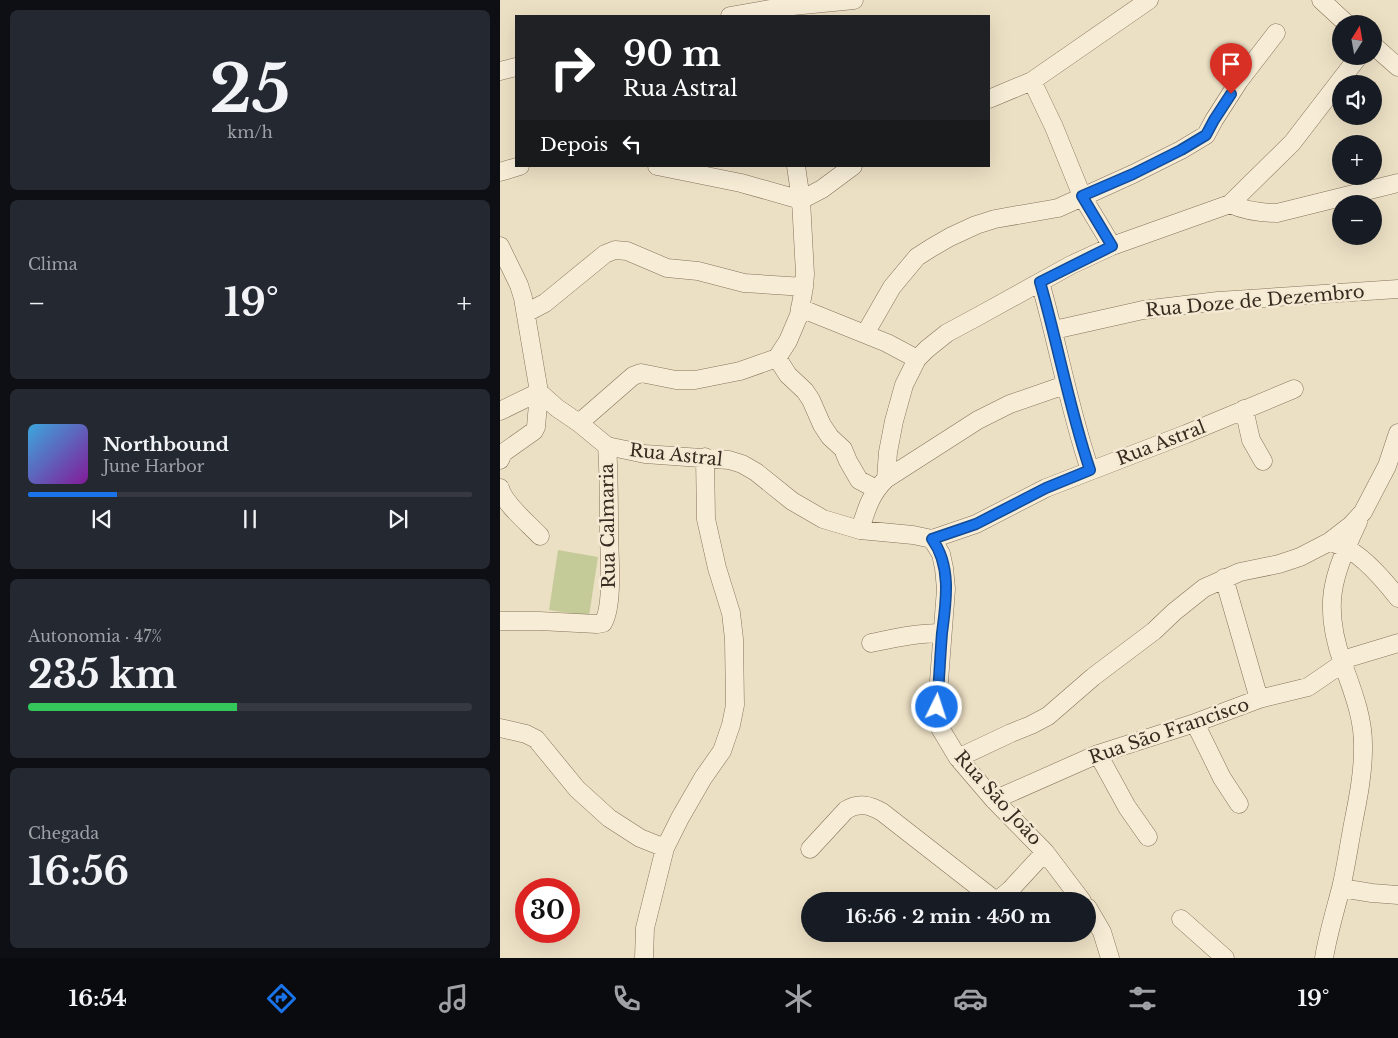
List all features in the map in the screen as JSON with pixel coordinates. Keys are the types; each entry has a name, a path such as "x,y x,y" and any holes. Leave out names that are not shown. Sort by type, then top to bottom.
{"street":[{"path":"750,15 785,12 854,0"},
{"path":"990,100 1032,81 1149,0"},
{"path":"1321,0 1337,15"},
{"path":"865,334 892,287 917,257 931,248 976,225 995,219 1058,208 1133,174 1206,135 1239,81 1276,33"},
{"path":"1382,53 1398,67"},
{"path":"860,530 867,506 881,484 894,421 904,385 917,359 927,349 947,333 1040,282 1112,246 1230,204 1292,143 1352,65"},
{"path":"500,71 515,67"},
{"path":"1032,81 1054,127 1082,196 1112,246"},
{"path":"500,172 517,167"},
{"path":"662,167 741,183 801,200 822,189 851,167"},
{"path":"579,422 633,376 641,373 676,380 695,380 740,371 777,358 788,341 799,315 804,287 801,200 796,167"},
{"path":"1230,204 1247,211 1277,213 1398,183"},
{"path":"500,246 519,285 526,312 539,392 534,431 503,453 500,460"},
{"path":"526,312 545,303 605,254 615,250 627,250 667,268 698,271 744,283 804,287"},
{"path":"1040,282 1054,330 1065,385 1090,470"},
{"name":"Rua Doze de Dezembro","path":"1054,330 1143,310 1218,301 1398,288"},
{"path":"800,308 902,350 917,359"},
{"path":"777,358 788,375 805,391 822,425 830,437 843,449 848,462 860,480 881,484 978,420 1010,404 1065,385"},
{"name":"Rua Astral","path":"539,392 556,408 579,422 607,446 645,454 729,460 742,464 756,472 808,512 840,525 860,530 932,539 976,524 1046,488 1186,434 1294,388"},
{"path":"500,412 539,392"},
{"path":"1244,409 1250,440 1263,461"},
{"path":"1324,958 1327,936 1341,888 1361,780 1364,748 1359,710 1342,662 1333,629 1331,614 1335,576 1346,546 1387,466 1397,439"},
{"name":"Rua Calmaria","path":"500,621 603,623 609,605 609,485 607,446"},
{"path":"644,958 645,928 665,848 703,778 722,751 731,725 735,704 734,639 731,614 717,568 706,519 706,457"},
{"path":"500,488 501,493 510,504 540,536"},
{"path":"958,758 1048,716 1093,677 1154,631 1199,592 1224,578 1240,572 1279,564 1300,557 1328,542 1351,525 1362,512"},
{"name":"Rua São João","path":"932,539 937,546 944,568 946,589 937,719 940,728 958,758 994,800 1046,852 1075,892"},
{"path":"1328,542 1346,546 1383,578 1398,598"},
{"path":"1224,578 1259,699"},
{"path":"871,643 923,633 942,633"},
{"name":"Rua São Francisco","path":"994,800 1098,754 1259,699 1308,687 1342,662 1398,643"},
{"path":"1195,722 1222,778 1239,804"},
{"path":"500,728 526,734 536,739 578,789 609,818 640,838 665,848"},
{"path":"1098,754 1127,807 1148,837"},
{"path":"810,848 846,810 853,806 868,806 882,812 991,897 998,900 1046,852"},
{"path":"1341,888 1398,895"},
{"path":"1181,919 1225,958"},
{"path":"1096,922 1102,932 1110,958"}],"green space":[{"path":"558,550 598,557 589,616 549,610"}],"route":[{"path":"937,707 946,589 941,554 932,539 976,524 1046,488 1090,470 1065,385 1054,330 1040,282 1112,246 1082,196 1133,174 1206,135 1231,94"}]}
